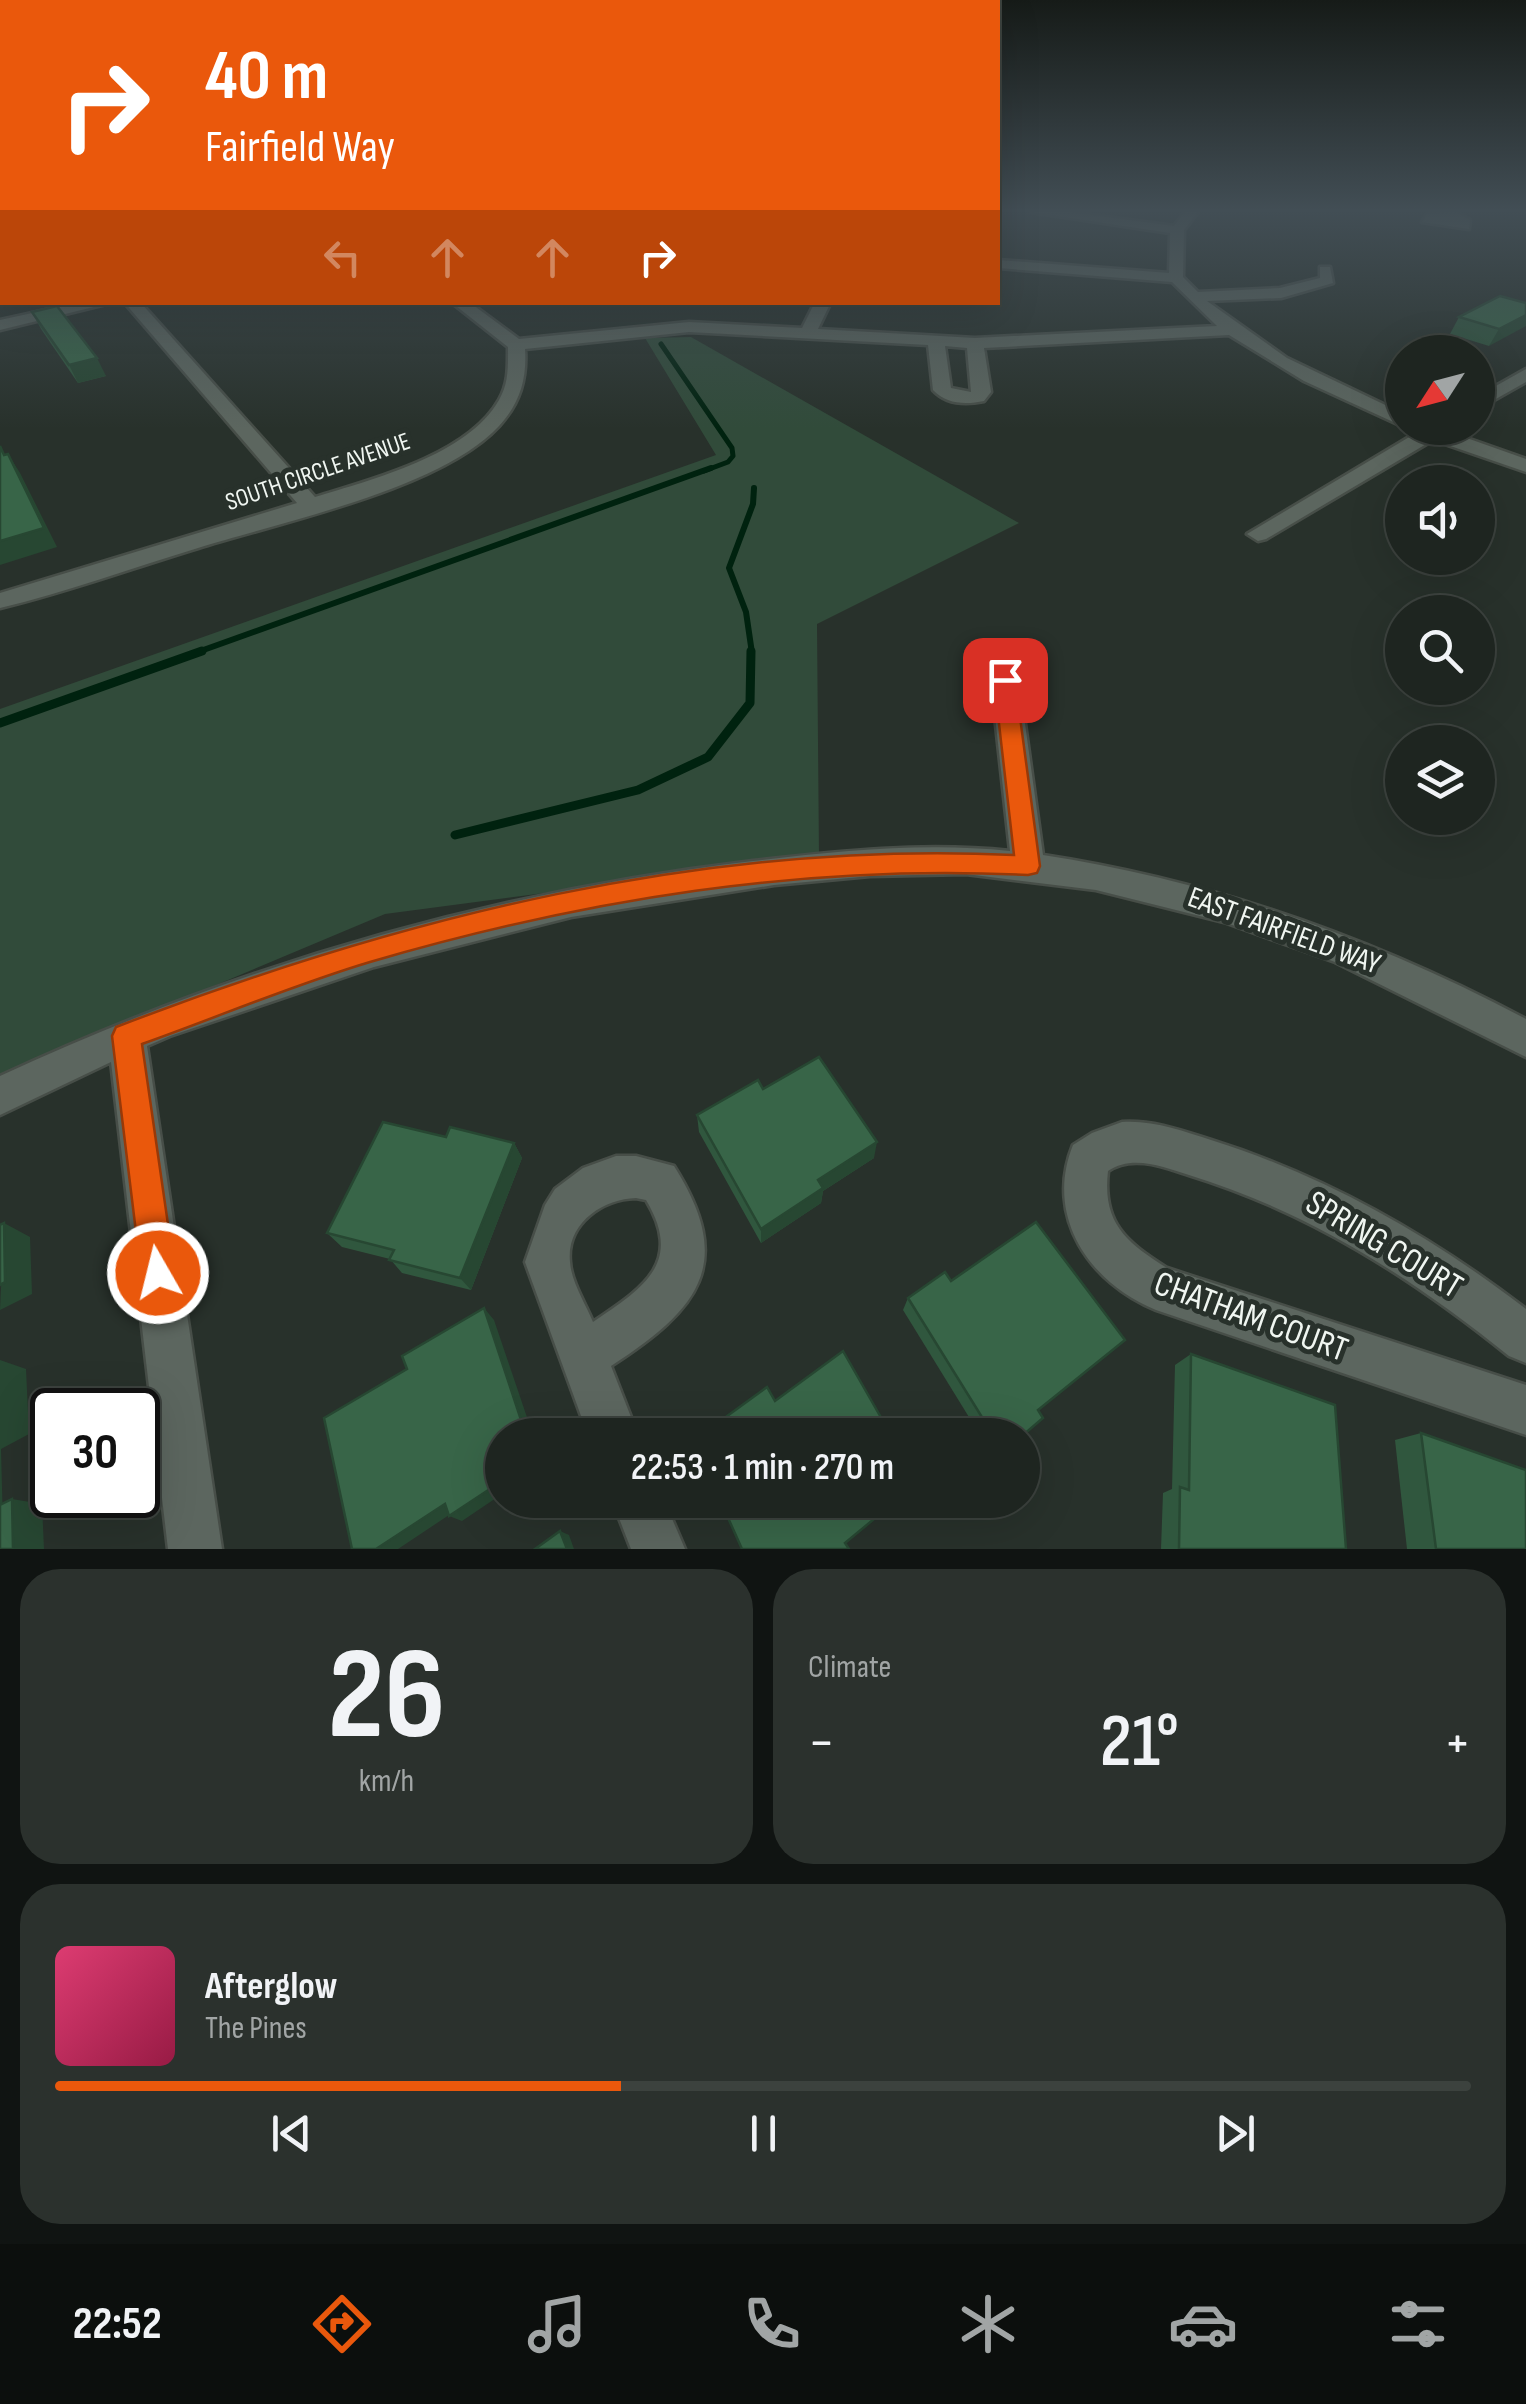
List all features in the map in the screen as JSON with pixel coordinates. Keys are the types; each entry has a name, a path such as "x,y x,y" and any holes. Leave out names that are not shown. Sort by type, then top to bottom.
{"street":[{"path":"1181,284 1228,330 1331,388 1385,412"},
{"path":"1192,297 1298,291 1316,284"},
{"path":"0,325 93,305"},
{"path":"134,305 312,507"},
{"path":"462,305 516,345 689,327 975,343 1228,330"},
{"path":"808,332 822,305"},
{"path":"936,342 942,390 952,397 964,398 976,398 982,392 975,343"},
{"name":"SOUTH CIRCLE AVENUE","path":"0,602 399,477 478,434 507,408 518,384 521,365 516,345"},
{"path":"1495,393 1526,374"},
{"path":"1258,534 1404,445"},
{"path":"1472,445 1526,466"},
{"path":"1005,680 1028,866"},
{"name":"EAST FAIRFIELD WAY","path":"0,1096 126,1036 368,952 544,906 636,889 820,867 925,860 1028,866 1181,893 1290,928 1432,987 1526,1038"},
{"path":"126,1036 195,1549"},
{"name":"CHATHAM COURT","path":"1233,1166 1130,1141 1105,1147 1088,1160 1085,1213 1099,1242 1121,1266 1156,1287 1526,1410"},
{"name":"SPRING COURT","path":"1233,1166 1311,1199 1397,1247 1526,1339"},
{"path":"583,1356 607,1418"},
{"path":"645,1518 658,1549"}],"green space":[{"path":"691,337 1019,523 817,624 819,857 385,914 0,1076 0,709 716,455 645,338"}],"building":[{"path":"1500,296 1526,303 1526,315 1499,329 1459,317"},
{"path":"57,306 97,358 69,365 32,312"},
{"path":"0,446 4,455 8,454 44,528 0,541"},
{"path":"819,1057 877,1142 818,1180 823,1188 761,1229 697,1115 758,1080 763,1089"},
{"path":"383,1122 446,1137 450,1127 514,1143 460,1278 389,1260 394,1250 327,1233"},
{"path":"1036,1222 1125,1340 1038,1410 1043,1418 1040,1421 982,1418 908,1298 945,1272 951,1281"},
{"path":"4,1223 5,1282 0,1285 0,1225"},
{"path":"484,1308 520,1418 485,1418 485,1492 449,1516 445,1504 376,1549 352,1549 324,1418 407,1369 402,1356"},
{"path":"843,1351 881,1418 724,1418 767,1387 775,1401"},
{"path":"1191,1354 1335,1405 1346,1549 1179,1549 1180,1487 1189,1490"},
{"path":"1421,1433 1526,1470 1526,1549 1436,1549"},
{"path":"12,1499 13,1549 0,1549 0,1505"},
{"path":"728,1518 875,1518 845,1543 849,1549 742,1549"},
{"path":"560,1531 567,1549 535,1549"}],"waterway":[{"path":"661,344 732,448 733,456 728,462 704,471"},
{"path":"195,653 711,468"},
{"path":"752,653 746,612 729,568 753,504 754,488"},
{"path":"0,723 202,651"},
{"path":"455,835 638,790 708,757 750,703 751,651"}],"route":[{"path":"158,1273 126,1036 310,970 544,906 692,881 820,867 925,860 1028,866 1005,680"}]}
